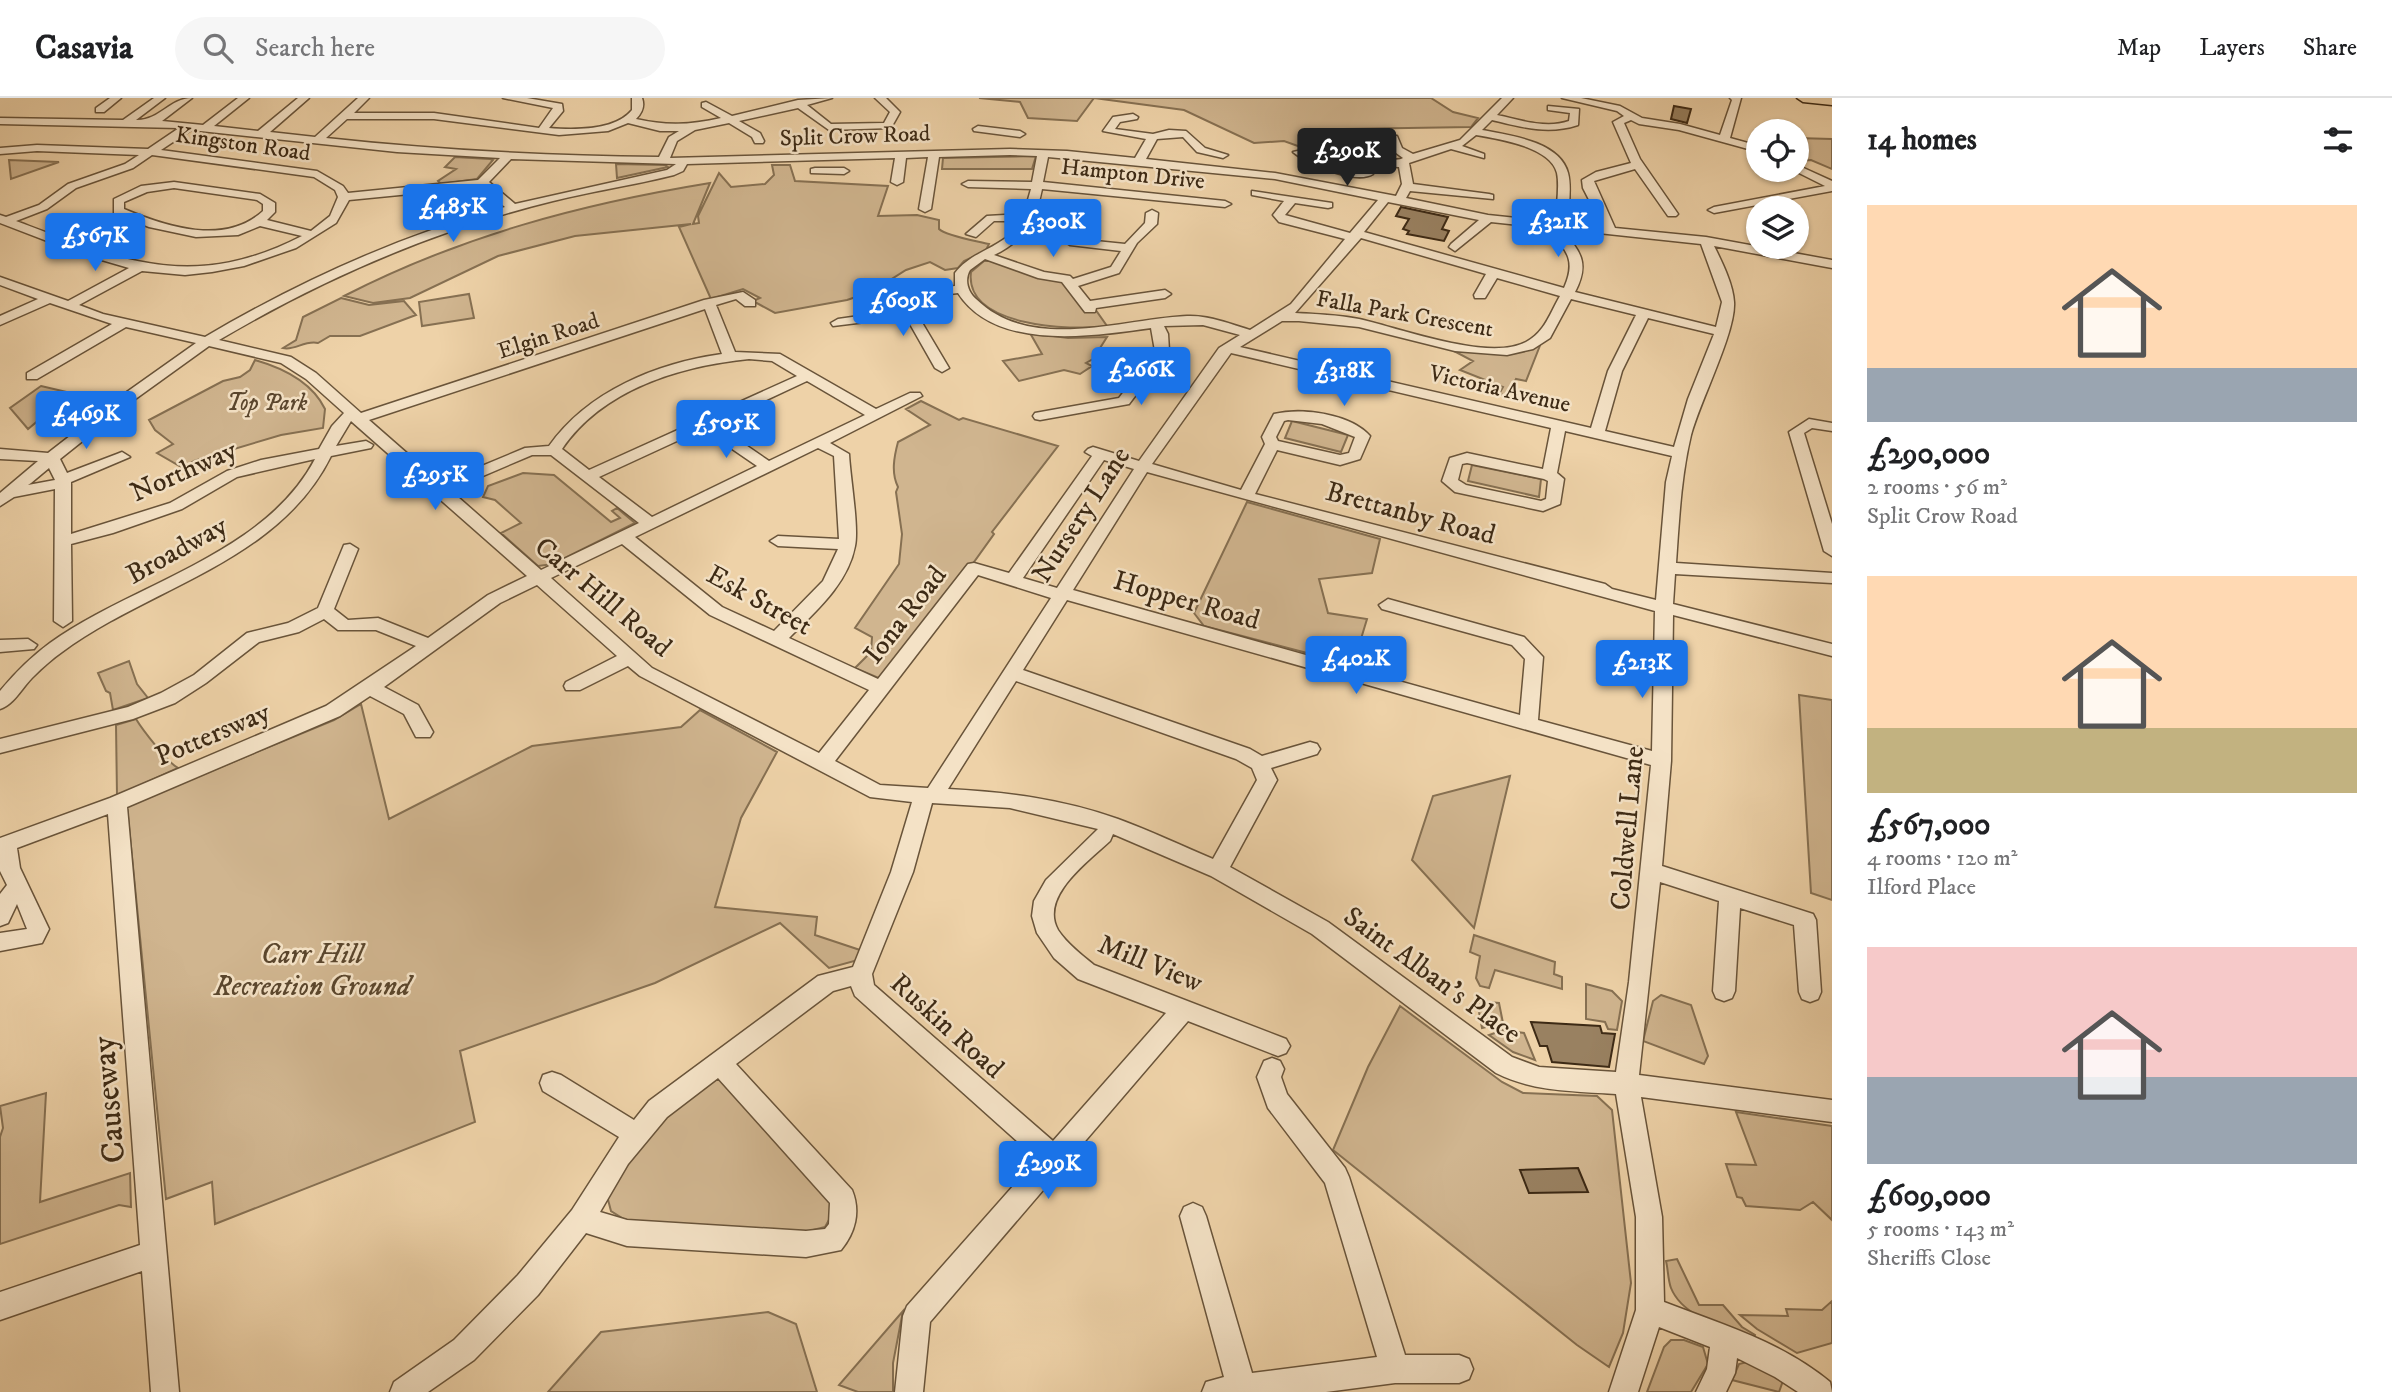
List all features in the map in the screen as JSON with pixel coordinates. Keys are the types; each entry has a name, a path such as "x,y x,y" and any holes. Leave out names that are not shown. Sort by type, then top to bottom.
{"main road":[{"path":"1803,98 1832,101"}],"street":[{"path":"100,110 116,98"},
{"path":"126,123 160,98"},
{"path":"151,124 187,98"},
{"path":"206,127 244,98"},
{"path":"262,133 304,98"},
{"path":"319,139 364,98"},
{"path":"508,98 558,106 558,111 542,130"},
{"path":"343,116 437,116 484,125 542,130 588,130 635,116 639,107 637,98"},
{"path":"628,120 660,128 692,128 827,98"},
{"path":"798,103 829,127 887,126 895,112 880,98"},
{"path":"1298,152 1336,170 1367,174 1369,164 1406,160 1455,147 1475,132 1508,98"},
{"path":"1567,98 1593,101 1624,113 1746,145"},
{"path":"1629,98 1619,122 1636,165 1672,214"},
{"path":"1725,138 1730,127 1737,99 1735,98"},
{"path":"706,105 756,135 759,141"},
{"path":"1490,116 1537,128 1574,123 1575,111 1552,108"},
{"path":"1133,117 1117,119 1106,136 1153,137 1168,133 1186,134 1201,149 1223,155"},
{"name":"Split Crow Road","path":"0,121 206,127 397,149 663,161 681,165 900,153 1043,153 1275,176 1488,218 1706,241 1832,264"},
{"path":"973,153 981,124 1020,134"},
{"path":"3,220 43,207 62,191 129,166 190,126"},
{"path":"660,128 673,139"},
{"path":"663,161 673,139 692,128"},
{"path":"1475,132 1528,145 1557,162 1562,170 1557,225 1577,256 1578,273 1568,294"},
{"path":"1138,163 1153,137"},
{"path":"1393,138 1397,150 1406,160 1408,187 1489,197"},
{"path":"1455,147 1480,156"},
{"name":"Kingston Road","path":"0,151 37,148 149,152 317,174 340,188 344,197"},
{"path":"897,182 900,153"},
{"path":"925,209 934,153"},
{"path":"1043,153 1029,217 1023,231 1013,240 975,259 961,273 962,289 974,304 984,312 1028,328 1083,333 1204,321 1250,334"},
{"path":"483,183 484,178 508,156"},
{"path":"823,157 820,171 844,171"},
{"path":"3,495 124,401 208,341 341,272 426,236 512,207 681,165 724,167 733,169 733,172"},
{"path":"1611,231 1589,188 1588,180 1600,174 1636,165"},
{"path":"1809,175 1832,187"},
{"path":"80,183 116,191 174,185 260,197 269,203 270,208 258,222 224,234 193,235 118,211 116,191"},
{"path":"3,220 139,268 180,270 255,260 288,249 334,219 344,197 483,183 512,207"},
{"name":"Hampton Drive","path":"968,184 1117,189 1207,196 1225,204"},
{"name":"Nursery Lane","path":"929,795 1143,466 1224,351 1296,307 1356,236 1393,198 1408,187"},
{"path":"1714,210 1832,187"},
{"path":"1256,193 1328,205"},
{"path":"1292,199 1279,215 1283,220 1356,236 1568,294 1722,332"},
{"path":"972,234 981,218 1029,217"},
{"path":"1071,284 1115,270 1122,262 1127,248 1149,228 1152,217 1167,222"},
{"path":"1455,247 1488,218"},
{"path":"258,222 313,235"},
{"path":"1072,226 1070,245 1127,248"},
{"name":"Coldwell Lane","path":"1626,1084 1661,761 1664,607 1674,482 1679,453 1695,399 1722,332 1728,302 1706,241"},
{"path":"984,255 1042,275 1062,278 1071,284 1088,307 1165,294"},
{"path":"213,285 218,267"},
{"path":"67,307 139,268"},
{"path":"1480,295 1493,273"},
{"name":"Carr Hill Road","path":"0,281 67,307 123,323 286,360 311,376 646,672 821,765 877,792 1010,800 1051,808 1112,825 1218,870"},
{"path":"919,361 939,363 898,293 962,289"},
{"name":"Falla Park Crescent","path":"1279,317 1335,319 1449,346 1493,352 1523,347 1544,336 1568,294"},
{"name":"Elgin Road","path":"354,416 709,303 738,295 750,303"},
{"path":"0,321 47,300"},
{"path":"709,303 730,357"},
{"path":"1597,434 1615,371 1643,312"},
{"path":"838,323 861,325 908,313"},
{"path":"252,317 249,337 257,352"},
{"path":"32,376 123,323"},
{"path":"1040,416 1124,401 1162,351 1161,334 1156,324"},
{"name":"Victoria Avenue","path":"1228,348 1679,453"},
{"path":"554,450 565,432 584,414 617,393 666,372 730,357 775,357 876,415"},
{"path":"588,476 808,376"},
{"name":"Pottersway","path":"3,845 117,803 333,711 431,646 483,606 915,396"},
{"path":"1246,496 1272,444 1269,437 1279,416 1293,414 1354,429 1363,436 1355,456 1340,460 1272,444"},
{"name":"Broadway","path":"0,703 46,656 73,636 210,564 258,532 303,489 328,452 339,422 354,416"},
{"path":"704,423 768,467"},
{"path":"1832,427 1809,424 1796,432 1832,551"},
{"path":"1549,475 1559,425"},
{"path":"777,639 834,581 848,544 841,454 819,443"},
{"name":"Northway","path":"64,541 107,530 176,506 232,474 261,465 366,445"},
{"path":"438,490 530,451 554,450 651,524"},
{"name":"Brettanby Road","path":"1013,580 1097,453 1246,496 1832,650"},
{"path":"0,454 52,458"},
{"path":"3,495 63,481 122,457"},
{"path":"52,458 63,481 63,621"},
{"path":"1467,458 1549,475 1556,479 1554,501 1542,506 1461,489 1450,481 1455,461 1467,458"},
{"name":"Esk Street","path":"624,537 716,611 881,688"},
{"path":"778,541 848,544"},
{"path":"293,628 325,611 350,549"},
{"name":"Iona Road","path":"821,765 974,568 1062,594"},
{"path":"1668,568 1832,578"},
{"name":"Hopper Road","path":"1062,594 1661,761"},
{"path":"1388,605 1518,641 1528,649 1535,666 1528,724"},
{"path":"325,611 344,626"},
{"path":"0,746 133,712 168,698 200,679 253,637 293,628 378,624 431,646"},
{"path":"0,646 28,645"},
{"path":"573,686 629,658"},
{"path":"1011,672 1243,754 1260,764 1267,779 1218,870"},
{"path":"370,688 411,710 424,732"},
{"path":"1260,764 1310,749"},
{"name":"Ruskin Road","path":"929,795 902,872 860,974 863,989 1054,1158"},
{"name":"Causeway","path":"117,803 165,1392"},
{"name":"Mill View","path":"1103,835 1051,887 1043,900 1043,920 1049,937 1065,956 1086,972 1184,1009 1275,1057 1269,1077 1277,1100 1336,1177 1395,1369"},
{"path":"0,942 34,937 38,929 36,918 9,868 3,845"},
{"name":"Saint Alban's Place","path":"1218,870 1320,928 1504,1065 1524,1075 1626,1084 1832,1111"},
{"path":"1651,871 1805,919 1810,992"},
{"path":"0,917 7,901 18,887"},
{"path":"1724,991 1730,897"},
{"path":"404,1392 464,1350 528,1285 582,1219 619,1156 658,1109 826,984 860,974"},
{"path":"909,1392 917,1316 1184,1009"},
{"path":"582,1219 627,1233 806,1244 832,1241 842,1228 843,1199 719,1063"},
{"path":"552,1083 635,1134"},
{"path":"1623,1392 1650,1310 1649,1217 1634,1116 1626,1084"},
{"path":"1194,1216 1229,1390 1395,1369 1459,1368"},
{"path":"0,1306 153,1254"},
{"path":"1650,1310 1725,1340 1806,1378 1820,1392"},
{"path":"1710,1392 1721,1373 1725,1340"}],"green space":[{"path":"979,98 1094,98 1077,121 1028,118 1020,102"},
{"path":"1094,98 1431,98 1453,112 1478,118 1471,127 1345,129 1348,149 1320,154 1284,141 1254,143 1184,110"},
{"path":"1809,138 1832,139 1832,169 1811,160"},
{"path":"1036,156 1032,169 942,169 943,158"},
{"path":"455,157 493,160 477,179 441,184 438,181 456,169 445,167"},
{"path":"9,160 59,162 11,179"},
{"path":"616,164 665,165 668,167 617,178"},
{"path":"772,165 790,165 795,181 888,186 878,216 917,215 939,220 939,229 943,232 989,244 987,248 992,248 964,261 958,268 945,270 930,262 906,270 871,292 847,300 775,313 753,301 760,298 743,289 711,299 679,227 691,224 575,236 498,256 410,298 373,303 344,296 432,256 522,225 615,201 710,183 693,224 699,223 698,216 719,173 731,187 765,184 774,175"},
{"path":"984,261 994,261 1064,281 1095,309 1107,326 1046,326 1001,315 984,304 973,290 971,272"},
{"path":"469,294 474,318 422,326 419,302"},
{"path":"341,298 369,305 404,301 416,315 360,336 330,336 318,343 283,348 296,340 303,317"},
{"path":"1030,333 1068,338 1107,337 1093,359 1086,363 1092,366 1080,374 1064,370 1019,381 1003,361 1042,354"},
{"path":"1541,343 1526,381 1516,379 1508,396 1499,394 1503,387 1460,370 1473,361 1454,351 1508,354"},
{"name":"Top Park","path":"255,360 296,377 313,391 325,409 323,428 281,435 194,461 183,468 157,453 173,444 155,430 149,420 223,381 240,377 250,370"},
{"path":"41,386 71,393 28,429 10,408"},
{"path":"921,401 959,420 963,418 1058,446 992,532 994,534 888,682 855,668 871,652 872,637 855,628 899,564 902,534 894,459 898,442 930,425 906,409"},
{"path":"1292,421 1348,435 1341,452 1285,438"},
{"path":"1472,465 1541,479 1539,497 1468,481"},
{"path":"523,473 554,475 611,522 620,518 612,511 617,508 635,523 553,564 538,566 501,533 521,523 495,500 483,497 488,486"},
{"path":"1247,502 1380,539 1372,573 1319,579 1328,613 1367,619 1353,665 1204,626 1194,613"},
{"path":"129,661 137,684 148,698 113,710 110,693 106,691 98,673"},
{"path":"1799,695 1832,700 1832,900 1811,893"},
{"name":"Carr Hill Recreation Ground","path":"361,704 389,819 532,746 681,727 700,710 777,752 741,818 715,907 817,917 815,935 860,950 858,960 829,968 780,923 655,983 460,1051 475,1122 215,1224 212,1182 166,1199 127,806 334,720"},
{"path":"136,719 149,738 178,768 117,796 116,725"},
{"path":"1510,776 1474,928 1412,860 1433,796"},
{"path":"1474,935 1555,962 1554,974 1562,977 1562,989 1495,970 1489,988 1480,986 1476,978 1480,956 1470,952"},
{"path":"1586,984 1612,991 1622,1001 1617,1030 1608,1029 1605,1022 1586,1019"},
{"path":"1661,995 1691,1005 1708,1056 1704,1064 1643,1041 1653,1001"},
{"path":"1477,1001 1499,1003 1503,1023 1482,1028"},
{"path":"1400,1006 1502,1082 1523,1093 1597,1096 1612,1110 1631,1283 1623,1333 1609,1367 1577,1345 1333,1150 1368,1067"},
{"path":"1509,1028 1510,1031 1524,1033 1535,1060 1513,1052 1489,1035"},
{"path":"708,1080 724,1080 830,1201 830,1218 825,1227 809,1231 630,1223 611,1211 606,1192 639,1140"},
{"path":"46,1093 40,1202 130,1173 131,1207 119,1205 0,1244 0,1137 3,1128 0,1106"},
{"path":"1736,1112 1832,1126 1832,1220 1813,1202 1800,1210 1746,1206 1742,1198 1737,1197 1726,1164 1756,1165"},
{"path":"1677,1259 1699,1305 1723,1305 1742,1327 1755,1335 1754,1339 1707,1321 1685,1307 1671,1288 1666,1261"},
{"path":"1832,1301 1832,1343 1797,1353 1757,1329 1740,1315 1788,1316 1786,1309 1822,1310"},
{"path":"903,1311 893,1363 893,1392 858,1392 839,1385"},
{"path":"768,1312 796,1324 817,1392 548,1392 601,1332"},
{"path":"1671,1340 1684,1340 1703,1347 1708,1364 1691,1392 1647,1392 1664,1347"},
{"path":"1751,1361 1784,1378 1779,1392 1732,1380 1739,1364"}],"building":[{"path":"1674,106 1691,109 1687,123 1671,119"},
{"path":"1401,207 1448,217 1442,229 1449,231 1444,241 1407,234 1409,231 1403,229 1409,219 1396,216"},
{"path":"1531,1022 1600,1026 1602,1033 1615,1034 1609,1067 1552,1062 1547,1046 1540,1046"},
{"path":"1578,1168 1588,1192 1529,1193 1520,1170"}]}
